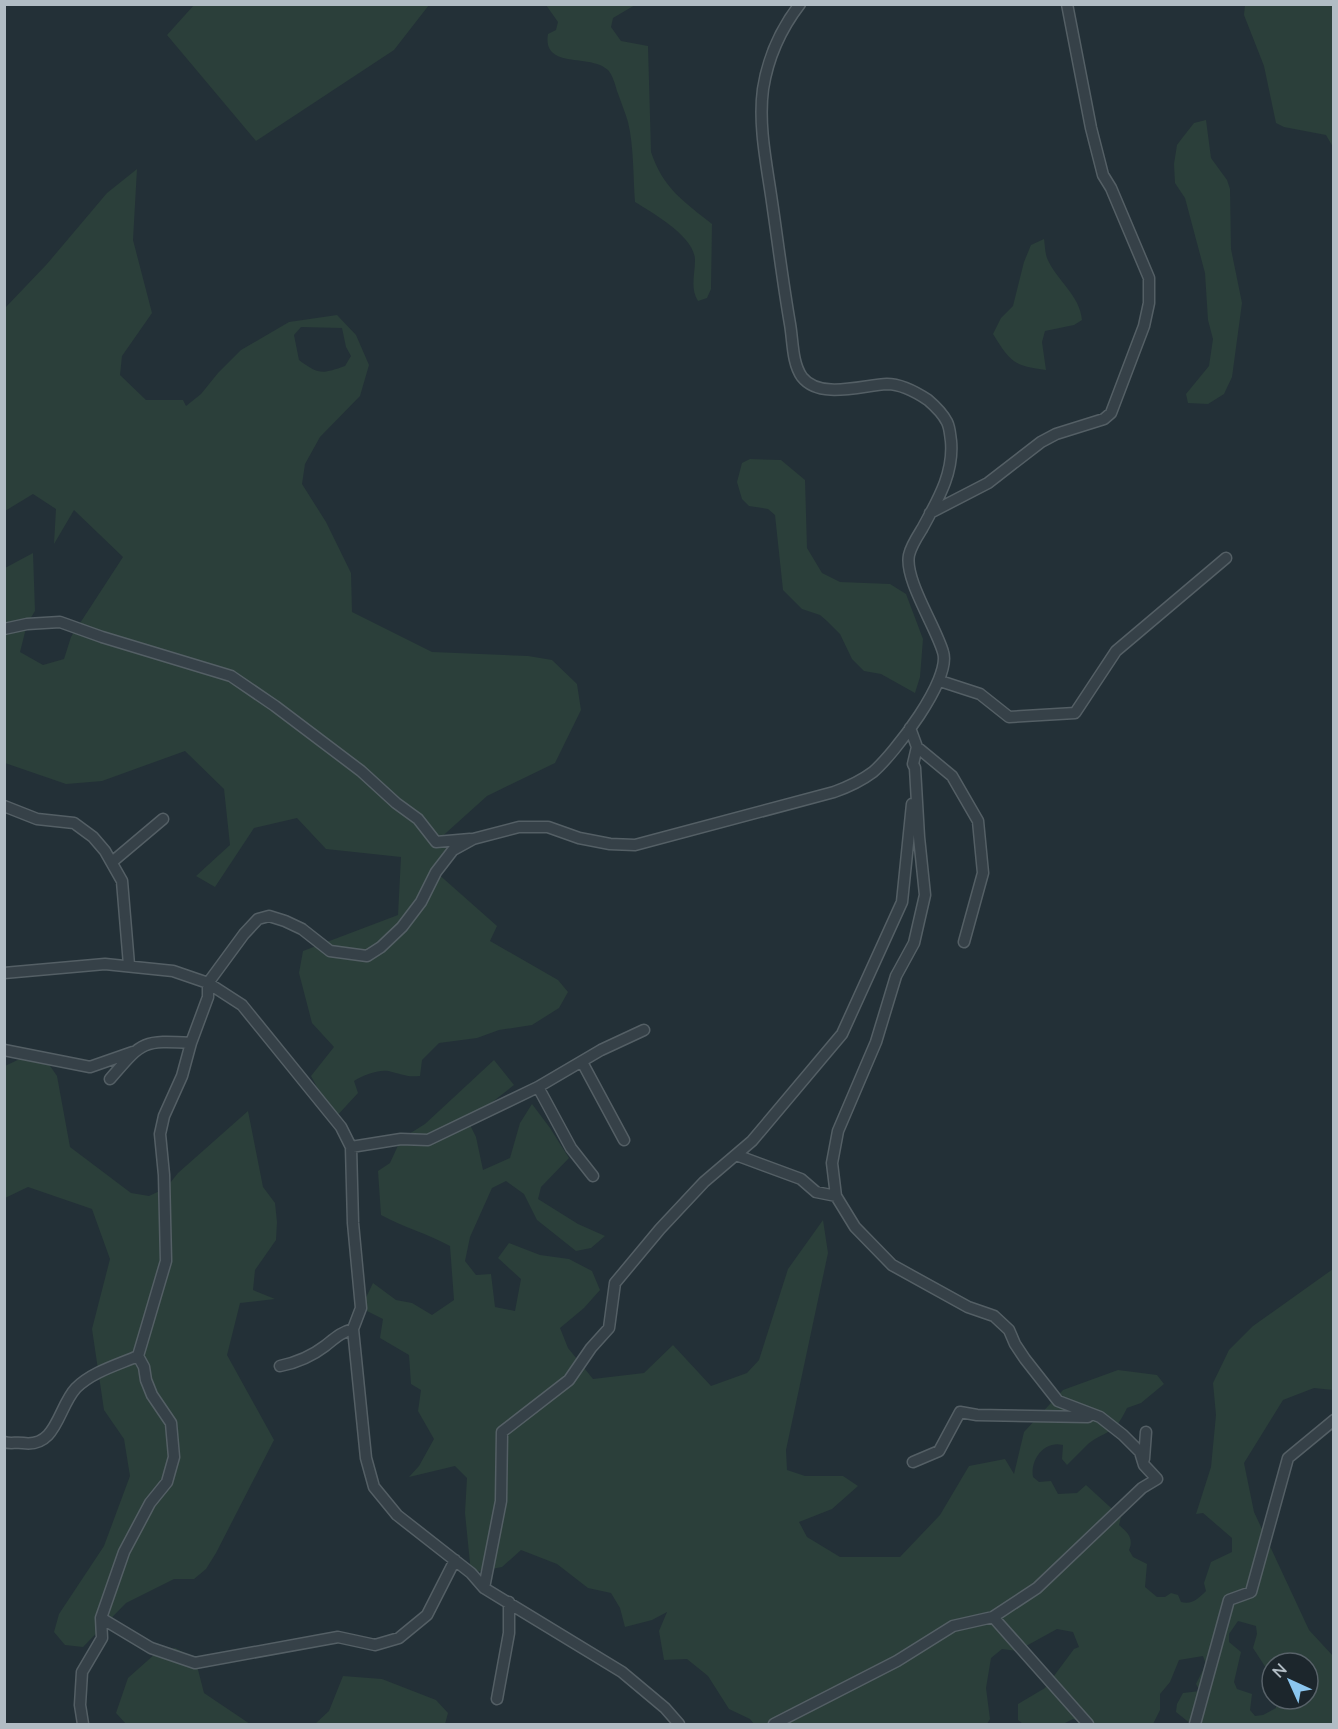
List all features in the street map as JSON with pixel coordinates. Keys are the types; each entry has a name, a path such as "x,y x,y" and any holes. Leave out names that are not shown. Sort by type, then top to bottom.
{"street":[{"path":"4,629 27,624 60,622 231,676 361,771 418,819 436,842 473,839 519,826 548,827 579,838 610,844 635,844 834,792 867,776 883,762 910,729 940,681 944,668 944,652 908,566 909,552 948,477 952,461 948,424 941,412 920,394 888,384 830,390 810,384 803,379 798,370 780,267 762,119 763,91 773,47 800,4"},
{"path":"930,513 988,483 1048,438 1104,419 1111,413 1144,326 1149,303 1149,278 1111,188 1103,175 1091,128 1067,4"},
{"path":"940,681 980,694 1009,717 1075,713 1116,651 1226,558"},
{"path":"910,729 917,747 952,776 978,821 983,873 964,942"},
{"path":"774,1725 897,1661 953,1626 993,1617 1037,1588 1142,1488 1157,1479 1144,1465 1140,1452 1124,1435 1100,1417 1058,1401 1025,1359 1009,1330 994,1316 968,1307 892,1265 855,1227 836,1196 832,1163 838,1131 876,1042 896,976 914,943 925,895 913,764 917,747"},
{"path":"484,1588 501,1502 502,1432 569,1380 609,1328 615,1283 660,1229 704,1182 752,1141 842,1034 902,902 915,768"},
{"path":"4,806 37,819 74,823 93,837 112,862 122,881 129,965"},
{"path":"112,862 163,819"},
{"path":"83,1725 80,1705 82,1672 102,1638 101,1618 124,1552 150,1503 167,1482 174,1457 171,1423 152,1395 144,1367 138,1356 166,1261 160,1134 164,1116 183,1076 191,1043 208,997 208,983 244,934 258,919 269,916 302,929 330,951 367,956 381,947 402,927 421,902 435,872 453,850 473,839"},
{"path":"4,973 105,964 129,965 173,971 208,983 242,1005 341,1127 351,1147 353,1223 361,1308 353,1329 366,1458 374,1487 397,1515 471,1572 484,1588 622,1672 665,1708 679,1725"},
{"path":"351,1147 401,1139 428,1140 538,1087 601,1050 644,1030"},
{"path":"110,1079 133,1052 146,1043 160,1041 191,1043"},
{"path":"4,1050 90,1067 133,1052"},
{"path":"582,1062 624,1140"},
{"path":"538,1087 571,1149 593,1176"},
{"path":"736,1155 801,1179 816,1192 836,1196"},
{"path":"280,1366 296,1362 324,1347 334,1337 353,1329"},
{"path":"4,1442 31,1445 42,1441 53,1429 74,1390 99,1373 138,1356"},
{"path":"913,1462 939,1451 960,1412 977,1415 1100,1417"},
{"path":"1195,1725 1229,1600 1251,1592 1288,1458 1334,1420"},
{"path":"1144,1465 1146,1432"},
{"path":"101,1618 151,1648 195,1663 338,1637 375,1645 399,1638 427,1615 455,1560"},
{"path":"497,1700 509,1633 509,1602"},
{"path":"993,1617 1088,1725"}],"green space":[{"path":"194,5 429,5 394,50 256,141 167,35"},
{"path":"546,5 635,5 613,18 611,27 621,41 648,46 651,152 668,185 683,201 712,224 711,289 707,298 698,301 696,296 695,260 688,243 672,227 635,202 630,132 614,80 608,70 600,65 560,57 552,52 548,45 548,34 556,30 558,22"},
{"path":"1245,5 1333,5 1333,147 1326,135 1284,127 1276,123 1264,66 1244,15"},
{"path":"1206,120 1211,158 1227,180 1230,189 1231,249 1242,303 1232,377 1224,394 1208,404 1188,403 1186,394 1209,366 1213,339 1208,320 1205,273 1185,198 1175,183 1174,164 1177,145 1194,123"},
{"path":"137,169 133,240 152,313 122,356 120,375 146,400 183,400 186,406 201,394 241,350 289,322 337,315 356,335 369,365 360,396 320,437 305,464 302,484 326,522 351,573 352,612 432,652 528,656 552,660 577,684 581,710 555,763 487,796 437,841 473,839 436,872 497,926 490,941 558,980 568,992 559,1008 532,1025 499,1030 477,1038 439,1043 422,1060 420,1076 383,1071 354,1081 358,1093 334,1119 311,1076 334,1047 312,1023 299,973 303,951 398,915 401,857 326,849 297,818 254,828 215,887 196,876 230,845 224,789 185,751 102,781 66,784 5,763 5,568 33,553 35,611 27,624 20,652 43,665 64,659 71,637 123,557 74,510 54,544 56,509 33,494 5,511 5,308 47,264 107,193","holes":["301,327 342,328 346,347 351,356 345,366 321,372 299,360 294,335"]},
{"path":"1044,239 1047,258 1077,303 1082,320 1074,325 1045,331 1042,342 1046,370 1014,361 993,334 1001,318 1013,306 1024,262 1031,245"},
{"path":"750,459 781,460 805,480 807,548 822,573 840,582 890,584 906,594 923,639 920,677 915,693 881,674 864,671 852,659 840,634 827,621 820,615 802,609 783,590 775,515 768,509 749,506 742,499 737,482 742,463"},
{"path":"26,1056 46,1060 57,1076 70,1147 131,1193 149,1196 166,1188 178,1173 248,1111 263,1187 275,1203 277,1222 276,1240 255,1270 253,1290 275,1299 240,1303 227,1355 274,1440 206,1569 194,1579 174,1579 126,1603 83,1647 65,1645 54,1632 59,1614 104,1546 130,1476 124,1439 104,1410 92,1329 110,1259 92,1209 28,1187 5,1198 5,1066"},
{"path":"494,1060 514,1085 468,1121 476,1137 483,1170 510,1158 520,1123 532,1104 569,1158 541,1187 538,1199 578,1224 605,1236 591,1248 576,1251 537,1220 524,1194 506,1181 492,1188 470,1237 465,1261 476,1275 491,1274 495,1307 515,1311 521,1279 498,1258 509,1243 540,1255 569,1259 592,1271 600,1290 584,1308 560,1328 568,1348 593,1379 644,1373 673,1345 711,1386 747,1373 759,1360 788,1269 823,1220 828,1253 786,1450 787,1470 805,1476 843,1476 858,1486 832,1509 799,1522 807,1537 840,1557 900,1557 940,1515 969,1466 1005,1459 1014,1474 1024,1432 1063,1390 1118,1370 1157,1375 1164,1384 1141,1403 1127,1408 1114,1428 1088,1444 1067,1465 1062,1459 1063,1445 1056,1444 1044,1448 1036,1458 1033,1477 1039,1482 1051,1481 1058,1494 1077,1493 1086,1485 1121,1517 1119,1525 1130,1539 1129,1550 1133,1557 1147,1564 1145,1587 1157,1597 1165,1597 1171,1593 1178,1595 1181,1602 1195,1601 1206,1591 1204,1583 1211,1562 1232,1552 1232,1538 1203,1513 1196,1514 1211,1467 1216,1415 1213,1383 1229,1350 1253,1326 1333,1269 1333,1390 1314,1388 1283,1400 1244,1463 1254,1512 1309,1630 1333,1656 1333,1724 1191,1724 1176,1712 1177,1704 1183,1693 1200,1691 1196,1684 1206,1664 1203,1656 1179,1660 1170,1682 1160,1694 1160,1710 1153,1724 1088,1724 1073,1719 1063,1724 1023,1724 1018,1720 1018,1704 1045,1688 1074,1649 1079,1647 1073,1632 1057,1629 1017,1651 1002,1649 991,1658 986,1688 990,1719 987,1724 754,1724 750,1719 729,1709 708,1676 687,1659 664,1660 659,1631 667,1612 652,1620 625,1627 620,1608 611,1593 588,1588 557,1564 521,1550 502,1567 471,1573 465,1513 467,1478 455,1466 409,1477 419,1466 434,1439 418,1411 421,1390 411,1384 409,1355 380,1338 383,1319 361,1308 373,1283 396,1300 412,1303 432,1315 454,1300 450,1246 381,1215 378,1171 390,1163 401,1139 425,1124"},
{"path":"175,1648 195,1658 204,1693 250,1724 126,1724 116,1713 128,1678 155,1654"},
{"path":"343,1676 382,1679 436,1700 448,1713 445,1724 315,1724 329,1711"}]}
